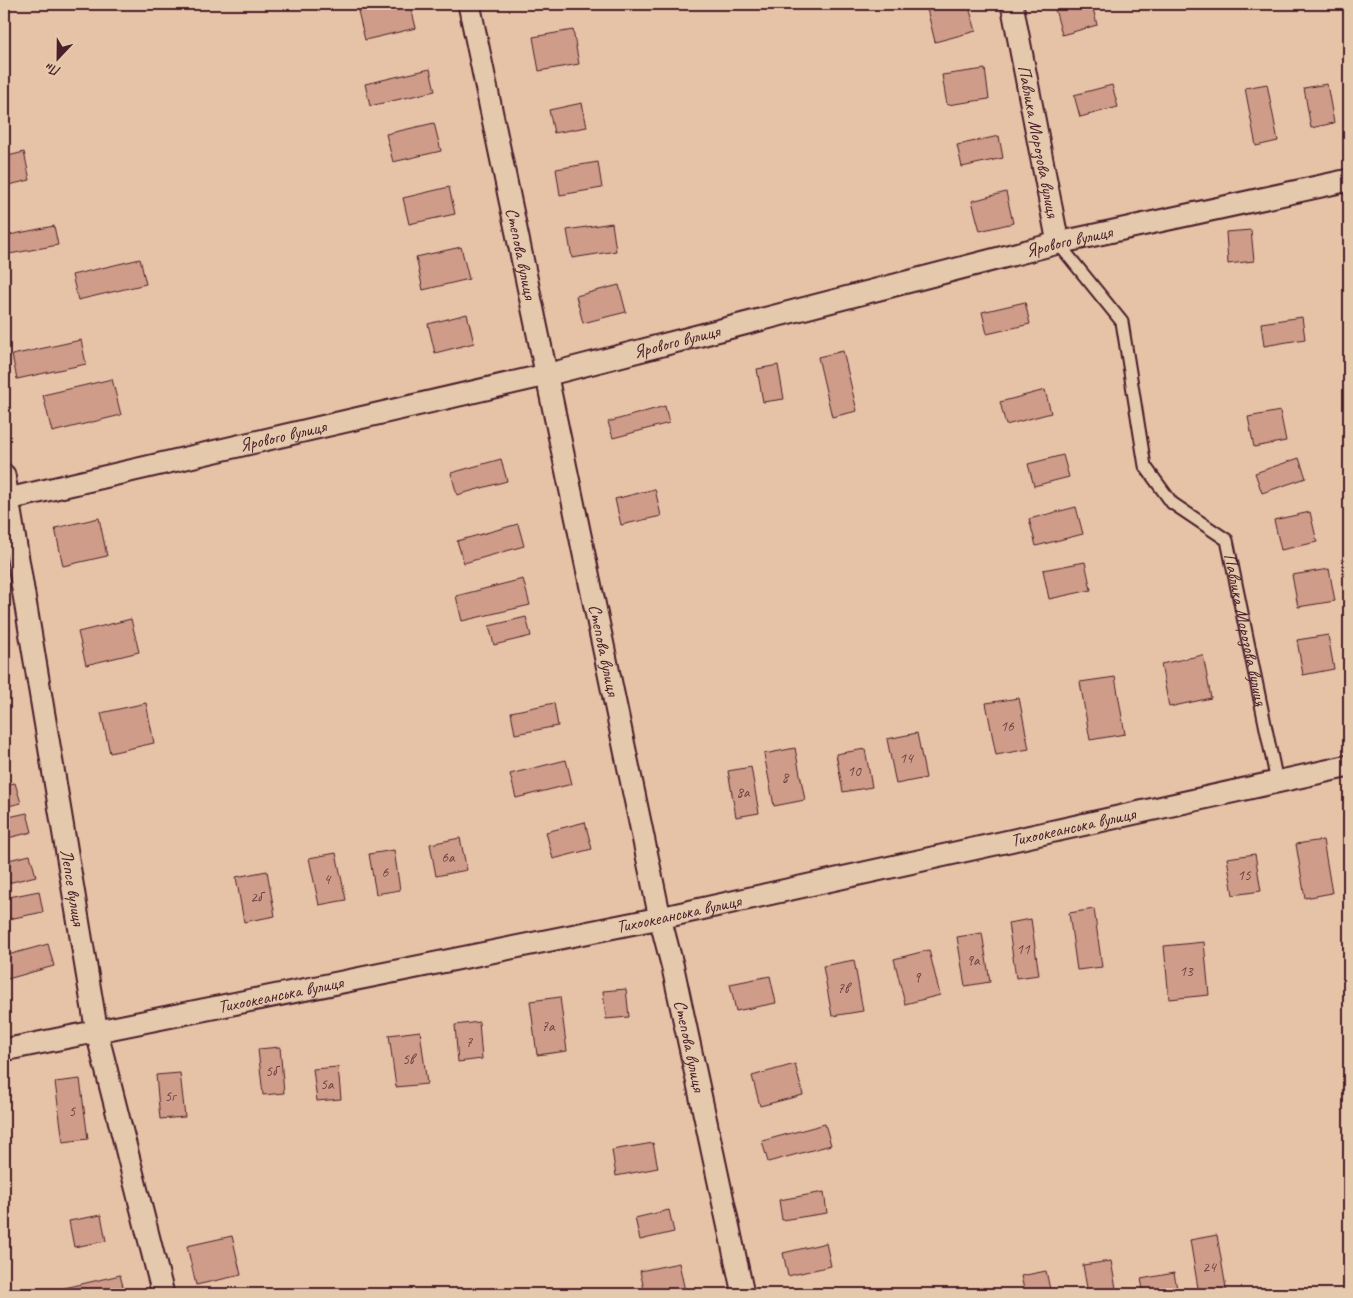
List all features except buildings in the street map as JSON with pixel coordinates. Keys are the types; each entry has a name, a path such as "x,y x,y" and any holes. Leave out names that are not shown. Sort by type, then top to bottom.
{"street":[{"name":"Степова вулиця","path":"469,4 660,918 673,968 743,1294"},
{"name":"Павлика Морозова вулиця","path":"1012,4 1058,243"},
{"name":"Ярового вулиця","path":"6,499 546,375 1058,243 1349,180"},
{"name":"Лепсе вулиця","path":"4,475 6,499 97,1033 163,1294"},
{"name":"Тихоокеанська вулиця","path":"4,1050 97,1033 660,918 1349,766"}],"lane":[{"name":"Павлика Морозова вулиця","path":"1058,243 1122,322 1145,466 1172,504 1227,540 1277,782"}]}
